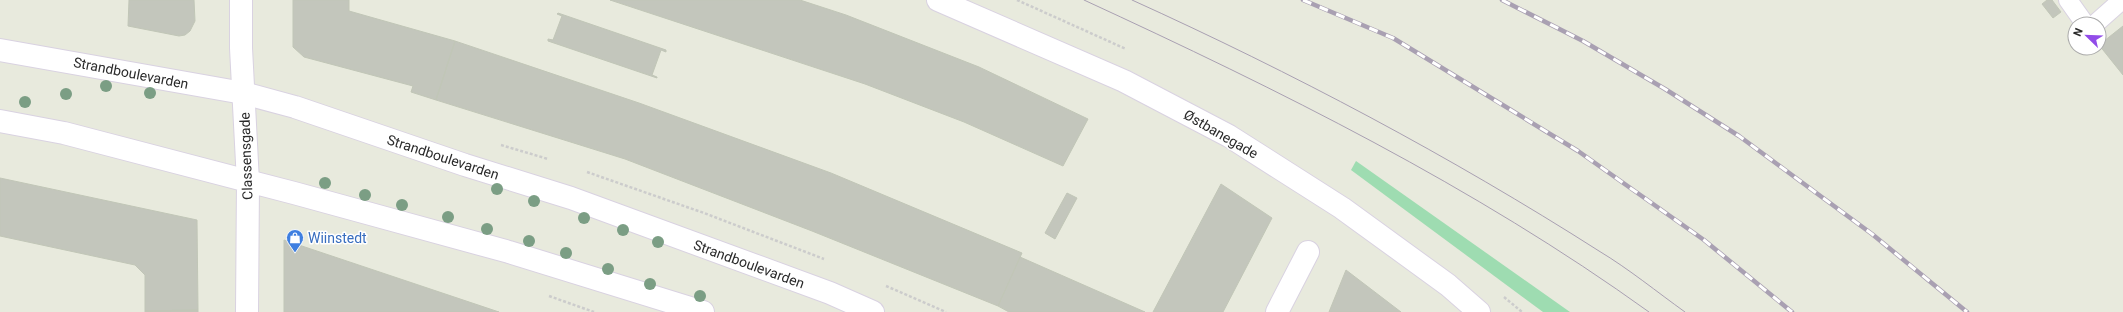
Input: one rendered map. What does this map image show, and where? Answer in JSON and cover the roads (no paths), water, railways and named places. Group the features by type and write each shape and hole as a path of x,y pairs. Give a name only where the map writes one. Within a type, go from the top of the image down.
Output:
{"street":[{"name":"Classensgade","path":"241,0 243,93 248,182 247,312"},
{"name":"Østbanegade","path":"938,0 1124,81 1229,136 1342,208 1448,285 1479,312"},
{"name":"Strandboulevarden","path":"0,50 243,93 295,107 465,165 571,198 822,291 873,312"},
{"path":"0,121 64,133 294,193 509,252 702,312"},
{"path":"1277,312 1308,252"}],"lane":[{"path":"2068,0 2079,16"},
{"path":"2105,16 2122,0"}],"tram line":[{"path":"1084,0 1230,69 1374,142 1514,223 1582,266 1649,312"},
{"path":"1132,0 1311,86 1428,149 1543,216 1610,258 1685,312"}],"railway":[{"path":"1303,0 1393,38 1578,151 1704,240 1792,312"},
{"path":"1502,0 1583,41 1665,89 1739,136 1872,234 1967,312"}],"place":[{"name":"Wiinstedt","path":"295,253"}]}
